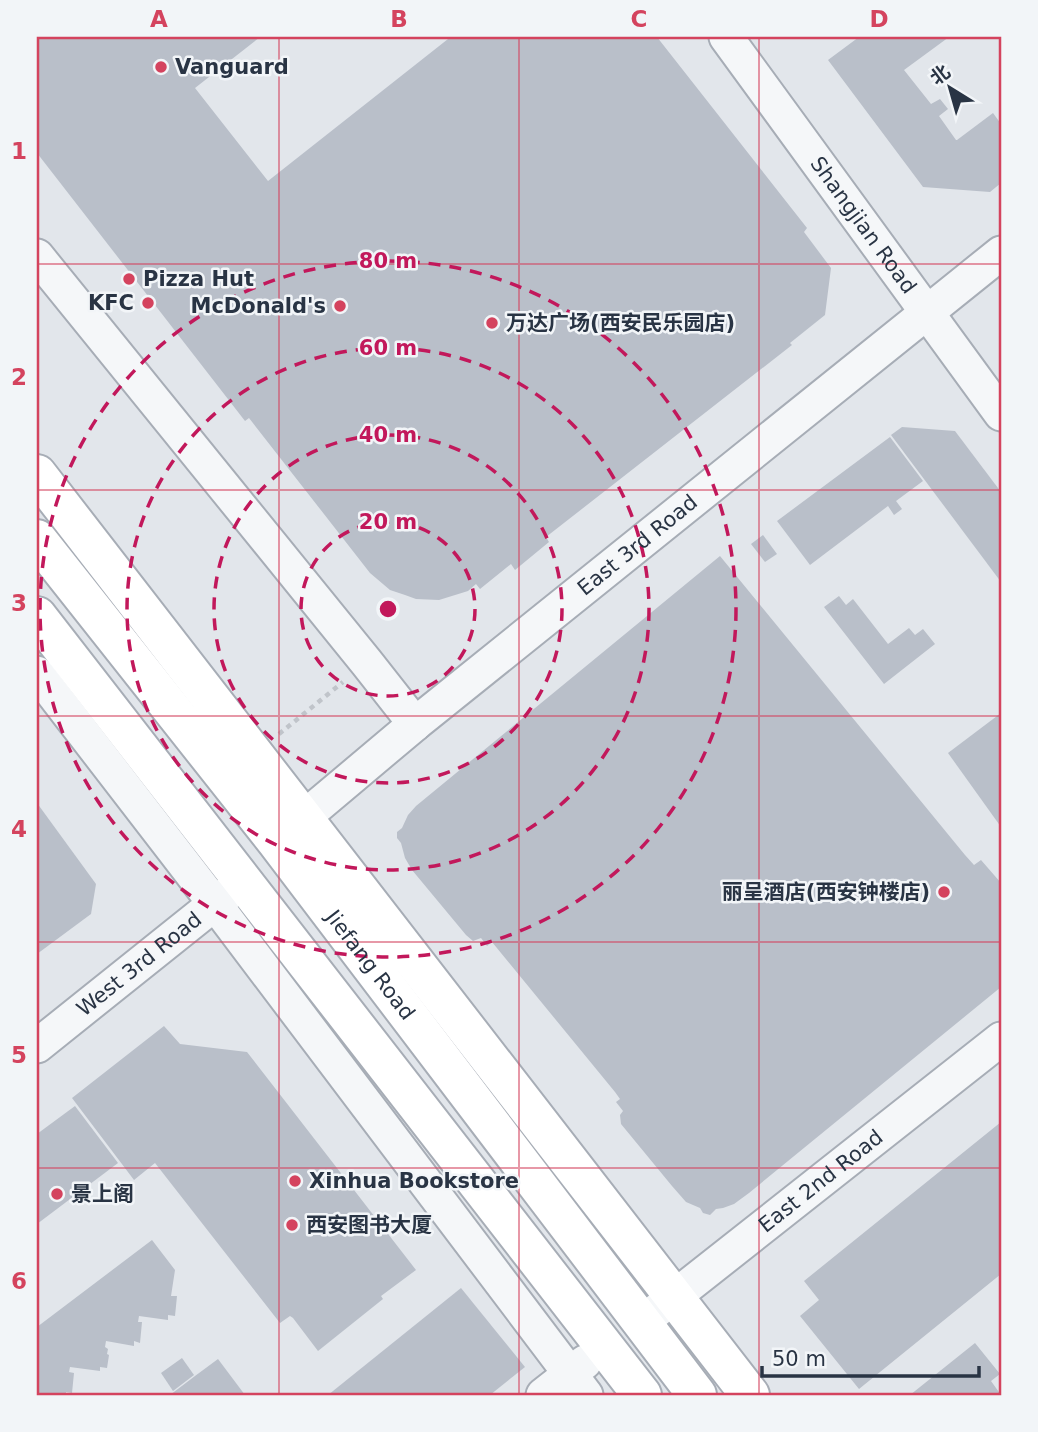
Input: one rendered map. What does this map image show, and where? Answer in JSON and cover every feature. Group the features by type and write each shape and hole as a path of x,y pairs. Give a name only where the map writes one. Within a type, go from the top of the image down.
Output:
{"main road":[{"path":"37,474 290,830 674,1297 750,1395"},
{"name":"Jiefang Road","path":"37,539 290,830 641,1323 697,1395"},
{"path":"37,616 229,893 642,1395"}],"street":[{"name":"Shangjian Road","path":"726,37 1001,414"},
{"name":"East 3rd Road","path":"290,830 415,724 1001,253"},
{"path":"37,256 415,724"},
{"path":"37,673 229,893 578,1385"},
{"name":"West 3rd Road","path":"37,1046 229,893"},
{"name":"East 2nd Road","path":"641,1323 1001,1039"},
{"path":"543,1395 578,1385 605,1347"}],"path":[{"path":"271,740 367,663"}],"building":[{"name":"万达广场(西安民乐园店)","path":"37,37 260,37 195,88 268,181 448,39 446,37 657,37 807,228 804,232 831,268 825,315 790,343 792,345 546,537 549,542 515,570 511,564 480,589 476,584 468,591 439,600 416,599 390,590 370,573 249,418 245,421 37,153"},
{"path":"859,37 949,37 904,70 931,104 940,99 948,109 939,116 956,140 993,113 1001,124 1001,183 990,192 923,187 828,60"},
{"path":"902,427 955,431 1001,492 1001,582 891,435"},
{"path":"890,437 923,481 896,501 902,509 894,515 888,506 810,565 777,521"},
{"path":"763,535 777,554 765,562 751,544"},
{"path":"720,556 965,855 974,865 981,860 1001,883 1001,987 749,1193 734,1204 716,1209 710,1215 686,1202 621,1124 620,1115 623,1111 616,1102 620,1099 492,942 487,946 481,938 473,941 466,935 412,870 397,838 397,832 416,806"},
{"path":"839,596 846,605 853,599 888,644 909,628 915,635 923,629 935,644 884,684 824,607"},
{"path":"1001,713 1001,827 948,753"},
{"path":"37,803 96,884 91,914 37,954"},
{"name":"西安图书大厦","path":"164,1026 180,1044 247,1052 416,1270 381,1296 383,1299 318,1351 293,1318 290,1316 280,1323 155,1163 134,1180 72,1098"},
{"name":"景上阁","path":"75,1106 118,1163 37,1224 37,1134"},
{"path":"1001,1122 1001,1274 859,1389 800,1316 819,1300 804,1281"},
{"path":"152,1240 175,1270 171,1296 177,1296 175,1316 168,1315 168,1320 139,1316 138,1322 142,1322 140,1343 134,1341 134,1346 106,1341 105,1347 109,1355 107,1368 100,1367 100,1371 70,1367 69,1372 74,1373 72,1393 37,1393 37,1327"},
{"path":"461,1288 525,1367 490,1395 328,1395"},
{"path":"975,1343 1000,1374 991,1381 1001,1395 910,1395"},
{"path":"182,1358 194,1375 173,1391 161,1373"},
{"path":"218,1359 245,1395 170,1395 195,1376"}],"place":[{"name":"Vanguard","path":"161,67"},
{"name":"Pizza Hut","path":"129,279"},
{"name":"KFC","path":"148,303"},
{"name":"McDonald's","path":"340,306"},
{"name":"万达广场(西安民乐园店)","path":"492,323"},
{"name":"丽呈酒店(西安钟楼店)","path":"944,892"},
{"name":"Xinhua Bookstore","path":"295,1181"},
{"name":"景上阁","path":"57,1194"},
{"name":"西安图书大厦","path":"292,1225"}]}
